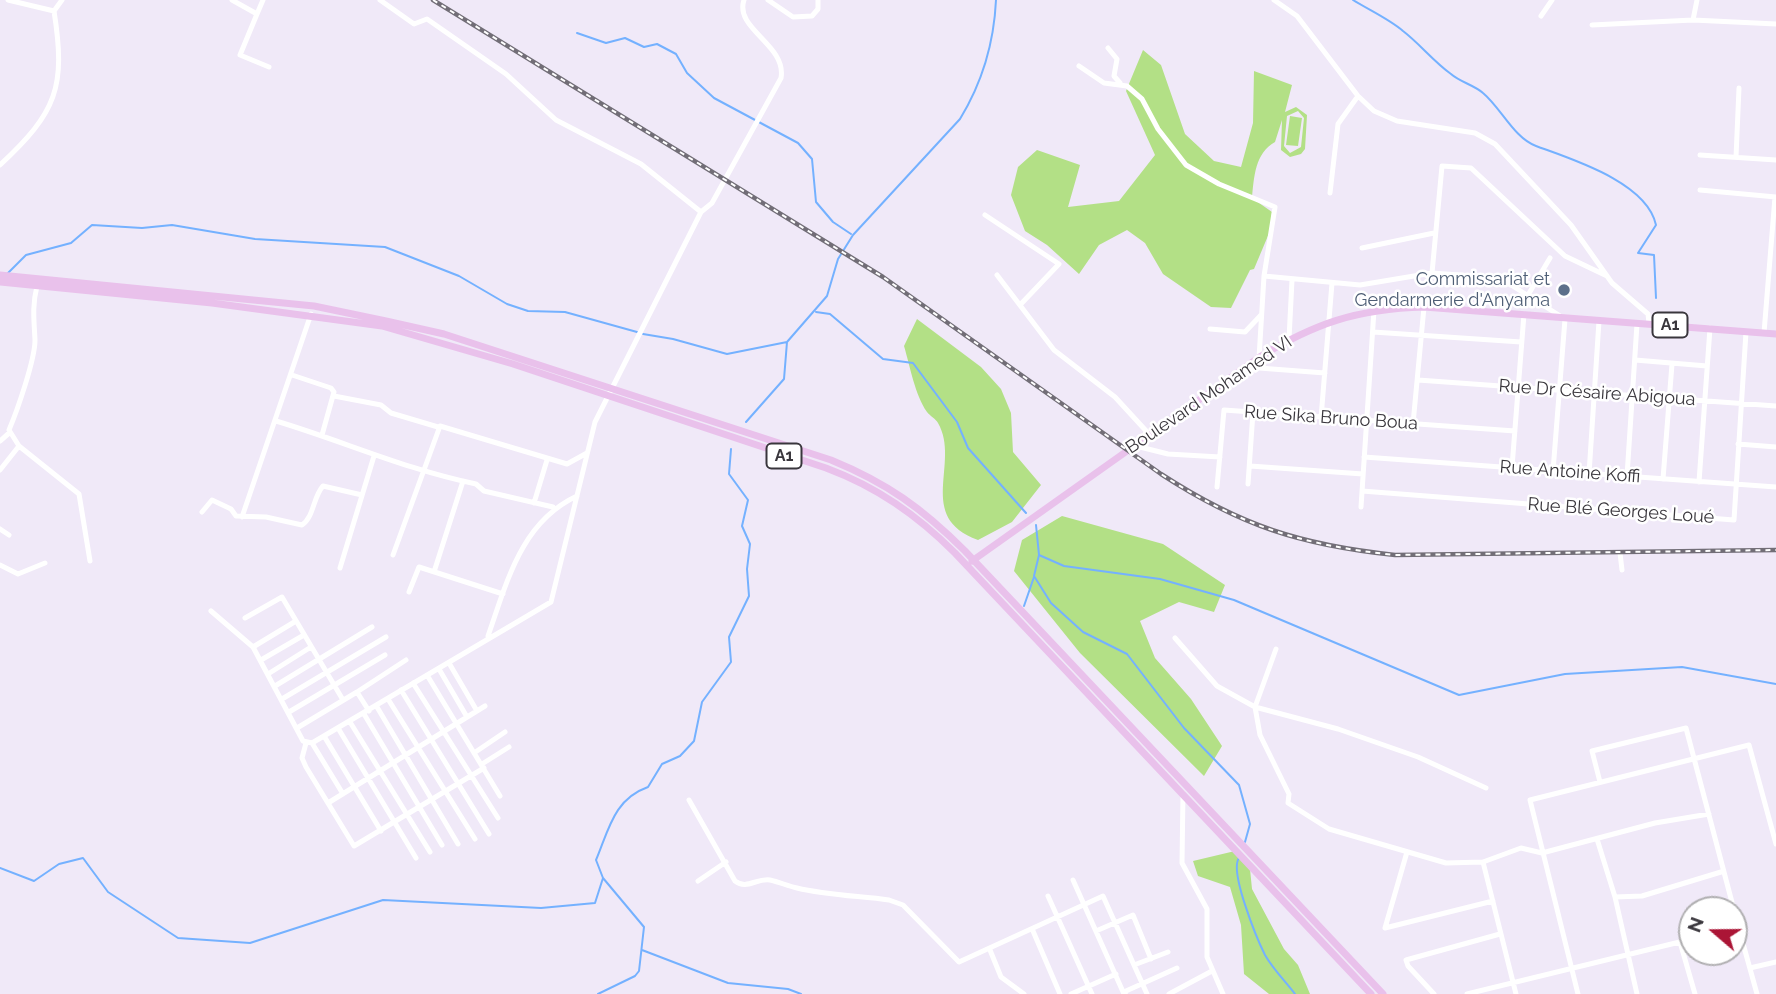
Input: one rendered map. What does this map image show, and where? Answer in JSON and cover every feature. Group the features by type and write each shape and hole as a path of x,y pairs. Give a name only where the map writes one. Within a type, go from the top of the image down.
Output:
{"main road":[{"name":"A1","path":"0,275 314,306 444,334 831,460 874,479 927,515 1371,994"},
{"name":"A1","path":"0,282 311,314 382,326 452,344 846,475 921,520 970,563 1383,994"},
{"name":"Boulevard Mohamed VI","path":"970,563 1258,358 1289,338 1329,320 1374,310 1424,307 1776,334"}],"street":[{"path":"8,0 38,3 54,11"},
{"path":"0,165 21,145 43,117 56,91 61,55 54,11 62,0"},
{"path":"232,0 257,14"},
{"path":"263,0 240,55 269,66"},
{"path":"380,0 414,24 428,19 506,75 556,120 641,164 701,212"},
{"path":"768,0 793,17 812,16 818,9 818,0"},
{"path":"1274,0 1297,16 1358,96 1385,117 1412,124 1460,129 1495,144 1571,225 1607,276 1648,314 1649,323"},
{"path":"1541,16 1552,0"},
{"path":"1693,20 1697,0"},
{"path":"509,747 471,776 355,845 302,758 309,743 367,713 487,637 551,602 595,422 606,395 701,212 712,203 781,78 782,70 771,45 745,18 741,8 743,1"},
{"path":"1592,25 1693,20 1776,24"},
{"path":"1108,48 1117,60 1114,76 1142,99 1158,129 1186,165 1219,184 1275,207 1264,276 1258,358"},
{"path":"1079,66 1104,83 1120,83"},
{"path":"1736,157 1739,88"},
{"path":"1329,193 1338,124 1358,96"},
{"path":"1700,155 1776,160"},
{"path":"1432,273 1442,166 1471,168 1565,256 1607,276"},
{"path":"1700,190 1776,197 1764,333"},
{"path":"985,215 1059,264 1020,305"},
{"path":"1363,248 1434,233"},
{"path":"1528,295 1550,258"},
{"path":"1264,276 1360,285 1432,273 1500,278 1565,319 1553,471"},
{"path":"997,275 1054,350 1115,397 1149,434"},
{"path":"1289,338 1292,280"},
{"path":"1321,418 1332,283"},
{"path":"0,440 8,434 32,360 35,341 32,306 37,286"},
{"path":"1413,424 1424,307"},
{"path":"1361,507 1374,310"},
{"path":"243,517 265,444 276,421 311,314"},
{"path":"1210,329 1245,332 1261,314"},
{"path":"1512,467 1524,314"},
{"path":"1589,474 1599,321"},
{"path":"1627,476 1637,324"},
{"path":"1699,482 1710,328"},
{"path":"1373,332 1521,342"},
{"name":"Rue Blé Georges Loué","path":"1362,491 1734,520 1746,332"},
{"path":"1635,360 1707,366"},
{"path":"1663,479 1672,364"},
{"path":"1259,368 1325,373"},
{"path":"292,375 331,388 334,396 322,435"},
{"name":"Rue Dr Césaire Abigoua","path":"1418,380 1776,406"},
{"path":"334,396 381,405 391,413 454,429 547,460 567,464 588,452"},
{"name":"Rue Sika Bruno Boua","path":"1217,487 1224,410 1515,431"},
{"path":"1248,484 1253,412"},
{"path":"276,421 322,435 374,456 476,484 484,491 553,507"},
{"path":"393,555 438,427"},
{"path":"8,434 79,494 90,561"},
{"path":"1738,444 1776,447"},
{"path":"0,470 19,446"},
{"path":"1134,447 1168,454 1220,457"},
{"path":"340,568 374,456"},
{"name":"Rue Antoine Koffi","path":"1364,457 1776,487"},
{"path":"534,503 547,460"},
{"path":"1250,466 1363,474"},
{"path":"434,572 463,481"},
{"path":"202,512 212,500 243,517 266,517 302,525 308,520 317,492 323,486 362,495"},
{"path":"487,637 517,555 553,507 577,496"},
{"path":"0,529 9,535"},
{"path":"1620,553 1622,570"},
{"path":"0,565 18,574 44,563"},
{"path":"409,592 417,568 503,594"},
{"path":"245,618 280,597 343,700"},
{"path":"211,611 253,647 297,728 343,794"},
{"path":"253,647 296,621"},
{"path":"275,686 372,627"},
{"path":"261,660 304,635"},
{"path":"282,699 386,637"},
{"path":"1175,638 1217,686 1255,707 1338,729 1418,757 1486,788"},
{"path":"268,674 311,647"},
{"path":"1276,649 1255,707 1260,735 1289,794 1288,803 1329,830 1439,863 1483,862 1521,848 1542,853 1655,823 1709,814"},
{"path":"289,712 384,656"},
{"path":"297,728 406,660"},
{"path":"449,663 477,711"},
{"path":"439,668 467,717"},
{"path":"427,676 500,796"},
{"path":"413,683 498,818"},
{"path":"401,690 489,834"},
{"path":"357,692 393,762 442,845"},
{"path":"388,699 475,839"},
{"path":"328,803 485,706"},
{"path":"377,707 458,844"},
{"path":"350,722 430,852"},
{"path":"338,728 416,858"},
{"path":"1600,782 1592,751 1686,728 1729,896"},
{"path":"474,753 505,732"},
{"path":"324,736 381,831"},
{"path":"1578,994 1530,800 1749,745 1776,844"},
{"path":"1183,793 1182,863 1207,909 1207,951 1212,971 1223,994"},
{"path":"690,800 735,881 740,885 747,886 760,879 771,880 798,888 889,900 903,905 959,961 1033,931 1103,896 1147,994"},
{"path":"1597,839 1615,897 1637,994"},
{"path":"1407,852 1385,928 1493,901"},
{"path":"698,881 726,862"},
{"path":"1483,862 1516,994"},
{"path":"1615,897 1642,896 1721,872"},
{"path":"1073,880 1125,994 1142,983 1177,968"},
{"path":"1048,896 1092,994"},
{"path":"1096,931 1133,915 1151,959"},
{"path":"1033,931 1060,994"},
{"path":"1434,994 1408,966 1406,960 1500,933"},
{"path":"1468,994 1678,943"},
{"path":"990,950 1001,977 1024,994"},
{"path":"1134,965 1168,952"},
{"path":"1748,962 1756,994"},
{"path":"1750,968 1776,962"},
{"path":"1687,966 1695,994"},
{"path":"1168,994 1212,971"},
{"path":"1071,994 1116,974"}],"green space":[{"path":"1143,50 1161,65 1185,134 1214,161 1241,167 1253,123 1254,71 1292,85 1285,112 1296,107 1307,115 1305,149 1301,154 1290,157 1281,150 1282,120 1275,142 1259,159 1252,198 1272,212 1270,231 1254,269 1250,270 1231,308 1211,307 1163,274 1145,243 1127,230 1099,245 1079,274 1047,245 1025,231 1011,195 1018,167 1037,150 1080,165 1068,207 1119,201 1155,155 1126,91","holes":["1298,111 1304,118 1301,147 1290,153 1284,146 1287,116"]},
{"path":"1290,116 1302,118 1298,146 1286,145"},
{"path":"917,319 981,367 1001,389 1011,413 1013,452 1041,485 1012,522 978,540 959,530 948,518 943,488 944,439 938,423 927,412 919,397 904,346"},
{"path":"1062,516 1163,544 1225,585 1214,612 1179,602 1140,621 1155,658 1191,699 1222,746 1204,776 1080,653 1014,571 1022,540"},
{"path":"1235,851 1250,869 1252,889 1284,949 1298,965 1310,994 1269,994 1244,974 1241,925 1230,887 1198,876 1193,861"}],"waterway":[{"path":"746,422 784,379 787,342 827,296 838,259 853,235 960,119 986,62 993,32 996,0"},
{"path":"1353,0 1397,27 1444,69 1483,93 1514,130 1528,142 1606,174 1638,196 1650,210 1656,225 1638,253 1654,255 1656,298"},
{"path":"577,33 606,43 625,38 644,47 657,44 676,54 687,73 714,98 798,143 812,159 816,202 833,222 851,234"},
{"path":"7,274 26,255 71,243 92,225 142,228 172,225 255,239 385,247 459,276 507,304 528,311 565,312 637,332"},
{"path":"816,312 830,314 883,359 913,363 957,422 968,448 1026,513"},
{"path":"643,334 727,354 787,342"},
{"path":"598,994 635,976 639,971 644,927 603,878 596,860 609,826 620,807 627,799 648,787 662,764 680,756 694,741 702,702 731,662 729,637 749,596 747,569 750,544 742,526 748,500 729,474 731,449"},
{"path":"1036,525 1039,555 1034,576 1051,603 1083,632 1127,654 1184,728 1239,785 1250,824 1245,842"},
{"path":"1039,555 1064,566 1160,579 1234,600 1459,695 1565,674 1682,667 1776,684"},
{"path":"1024,606 1034,577"},
{"path":"0,868 34,881 59,864 83,858 108,892 178,938 250,943 383,900 541,908 595,903 603,878"},
{"path":"1239,858 1237,865 1241,890 1256,935 1268,960 1295,994"},
{"path":"642,950 728,983 788,989 801,994"}],"railway":[{"path":"433,0 883,277 1161,474 1245,520 1301,539 1395,555 1776,550"}],"place":[{"name":"Commissariat et Gendarmerie d'Anyama","path":"1564,290"}]}
